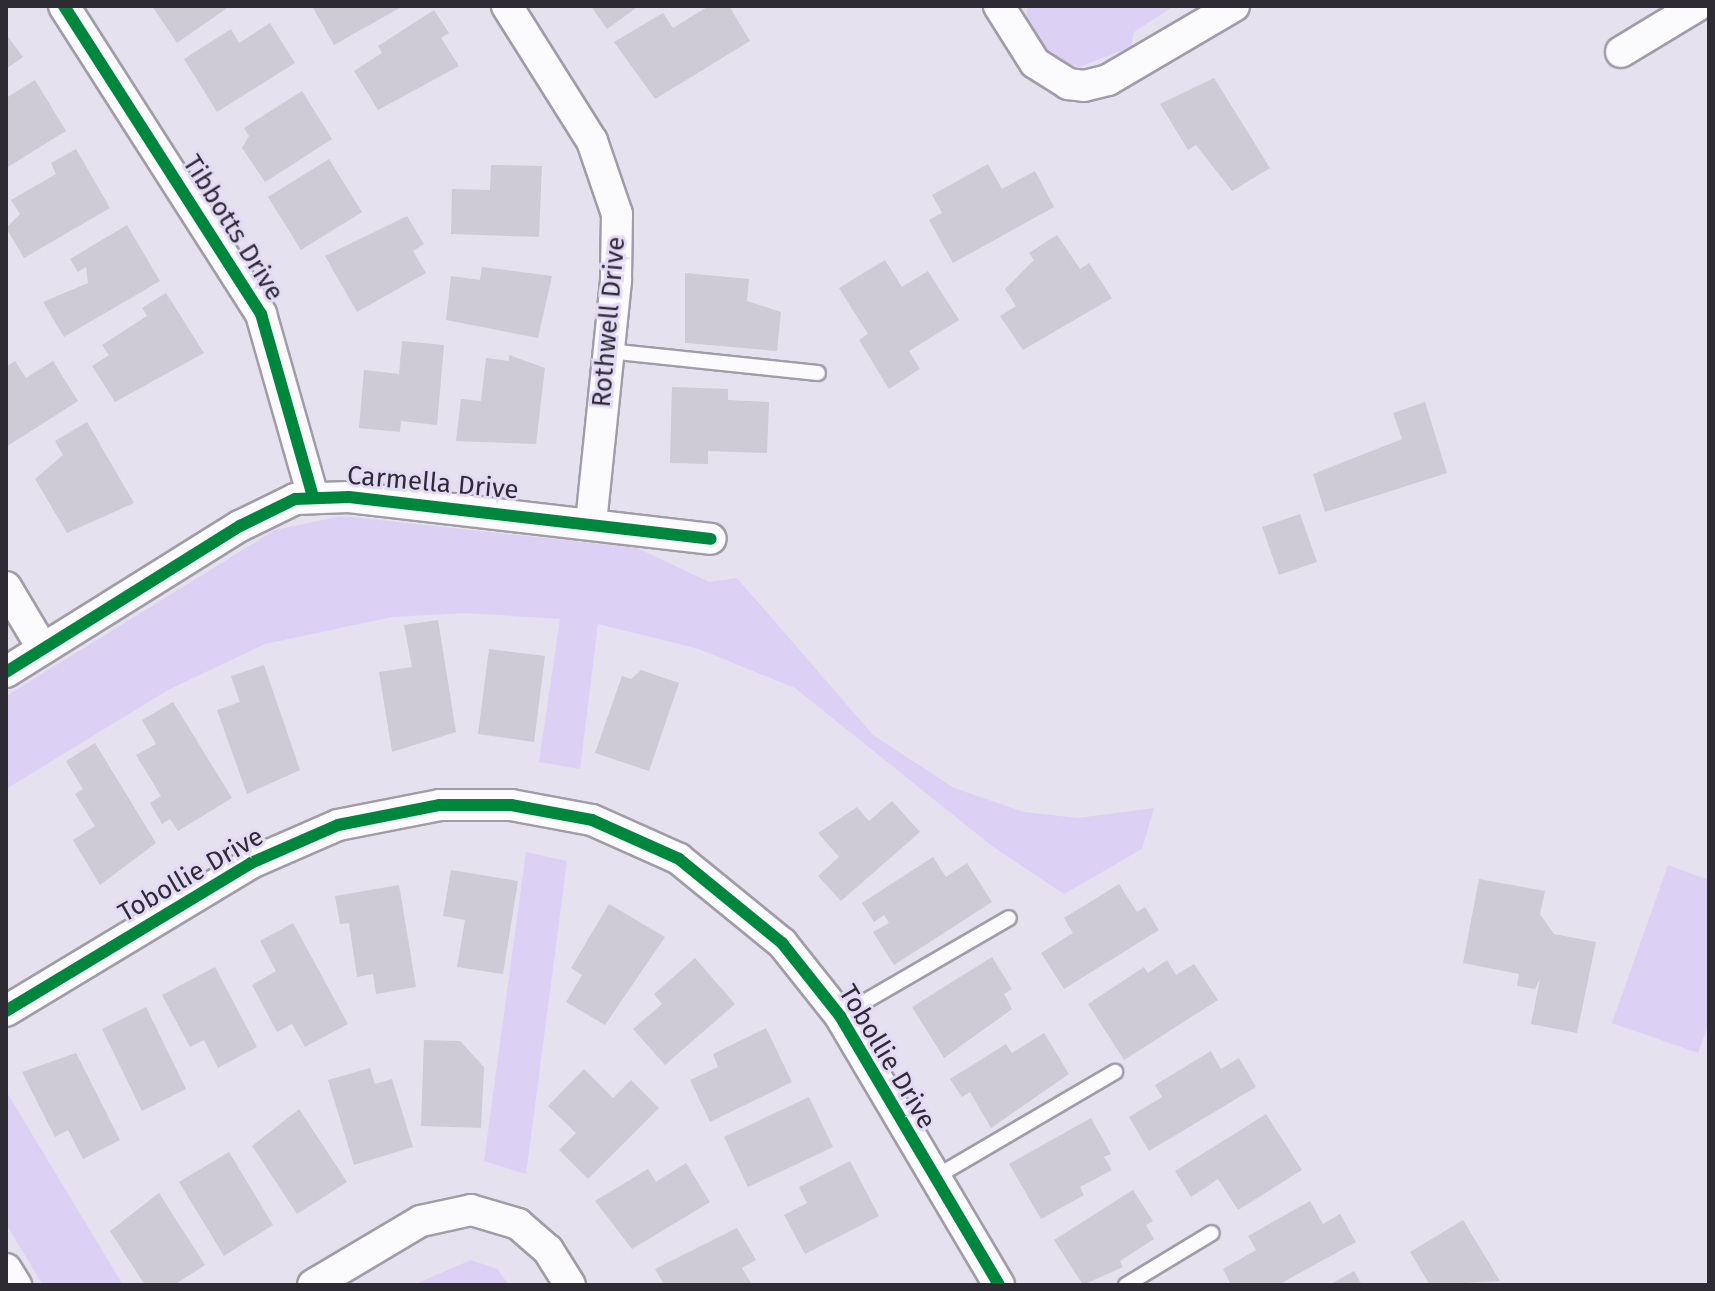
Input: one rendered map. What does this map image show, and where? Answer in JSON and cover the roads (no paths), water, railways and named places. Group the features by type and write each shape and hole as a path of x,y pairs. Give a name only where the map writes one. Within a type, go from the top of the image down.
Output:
{"street":[{"name":"Tibbotts Drive","path":"64,6 261,314 313,496"},
{"name":"Rothwell Drive","path":"507,6 592,141 611,186 618,243 591,522"},
{"path":"999,6 1035,63 1068,84 1084,86 1108,80 1234,6"},
{"path":"1621,52 1697,6"},
{"name":"Carmella Drive","path":"6,672 240,526 313,496 591,522 711,539"},
{"path":"6,587 43,649"},
{"name":"Tobollie Drive","path":"6,1011 290,843 389,813 511,805 592,820 679,859 753,914 840,1016 999,1285"},
{"path":"313,1285 421,1221 471,1210 518,1224 548,1250 570,1285"},
{"path":"6,1269 16,1285"}],"lane":[{"path":"608,351 818,373"},
{"path":"840,1016 1009,918"},
{"path":"934,1178 1115,1072"},
{"path":"1126,1285 1212,1233"}]}
